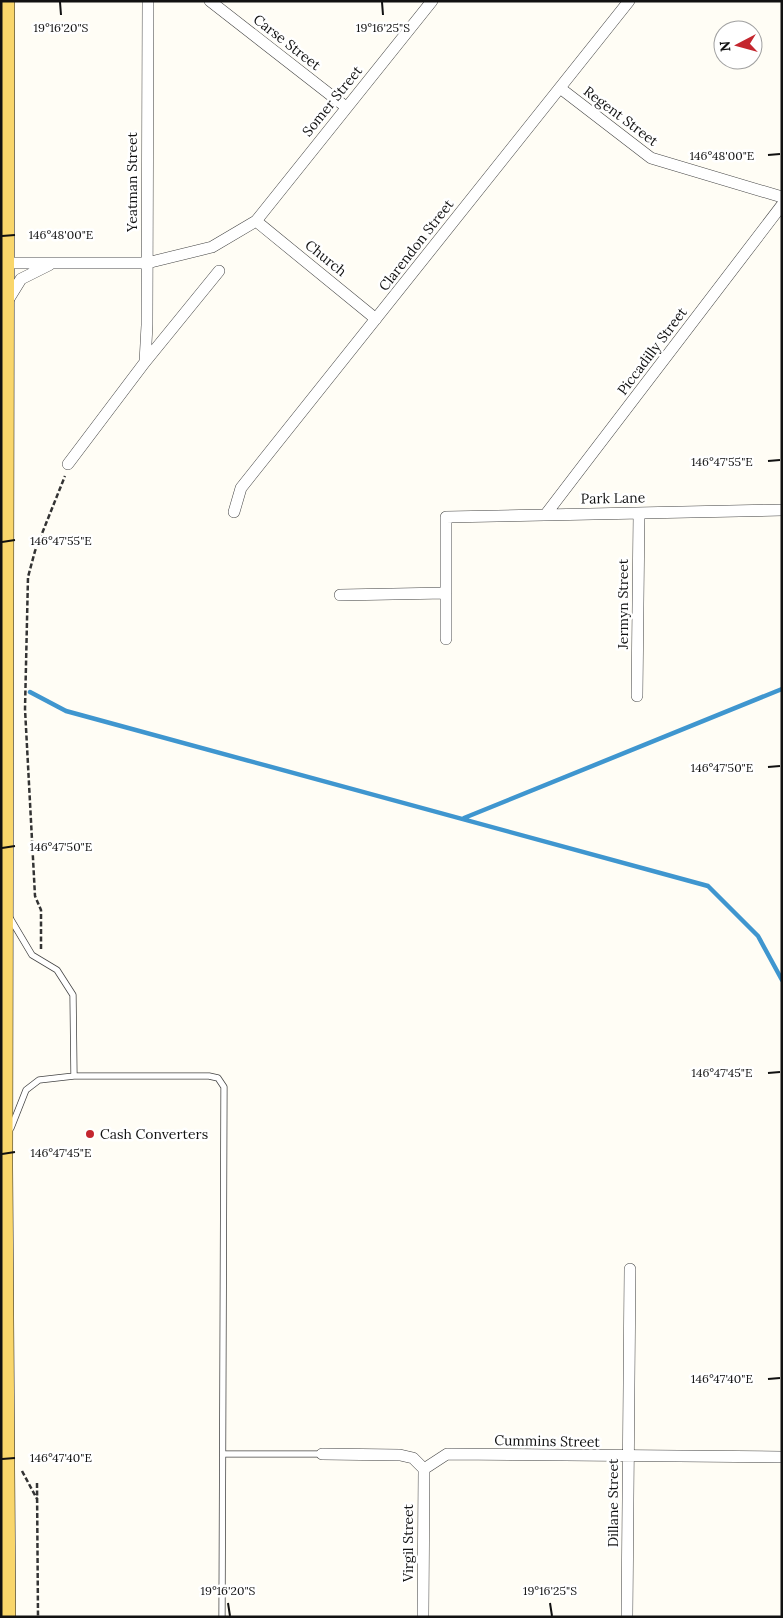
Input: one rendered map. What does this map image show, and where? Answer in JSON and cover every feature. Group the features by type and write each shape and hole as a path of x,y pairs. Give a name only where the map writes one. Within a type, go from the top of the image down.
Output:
{"main road":[{"path":"5,1 3,263 6,306 3,1166 7,1443 6,1617"},
{"path":"7,1443 19,1539 19,1617"}],"street":[{"name":"Yeatman Street","path":"145,362 148,1"},
{"name":"Carse Street","path":"210,1 346,107"},
{"name":"Somer Street","path":"3,263 147,263 212,247 256,220 432,1"},
{"name":"Clarendon Street","path":"234,512 241,488 629,1"},
{"name":"Regent Street","path":"560,88 651,158 782,197"},
{"name":"Piccadilly Street","path":"546,514 782,205"},
{"name":"Church","path":"256,220 376,319"},
{"path":"6,306 12,290 21,279 35,270 58,263"},
{"path":"68,464 145,362 220,272"},
{"name":"Park Lane","path":"446,593 446,517 782,510"},
{"name":"Jermyn Street","path":"638,696 639,513"},
{"path":"340,595 446,593 446,639"},
{"name":"Dillane Street","path":"628,1617 630,1269"},
{"path":"322,1454 400,1455 413,1458 424,1468"},
{"name":"Cummins Street","path":"424,1468 447,1454 782,1457"},
{"name":"Virgil Street","path":"423,1617 424,1468"}],"lane":[{"path":"3,907 32,955 57,970 73,995 74,1076"},
{"path":"3,1166 12,1122 26,1090 39,1080 74,1076 209,1076 218,1078 224,1087 222,1617"},
{"path":"224,1454 322,1454"}],"path":[{"path":"42,961 41,910 35,896 25,709 28,577 34,551 68,464"},
{"path":"37,1483 38,1617"}],"waterway":[{"path":"464,818 782,689"},
{"path":"30,692 66,711 708,886 758,936 782,980"}],"place":[{"name":"Cash Converters","path":"90,1134"}]}
